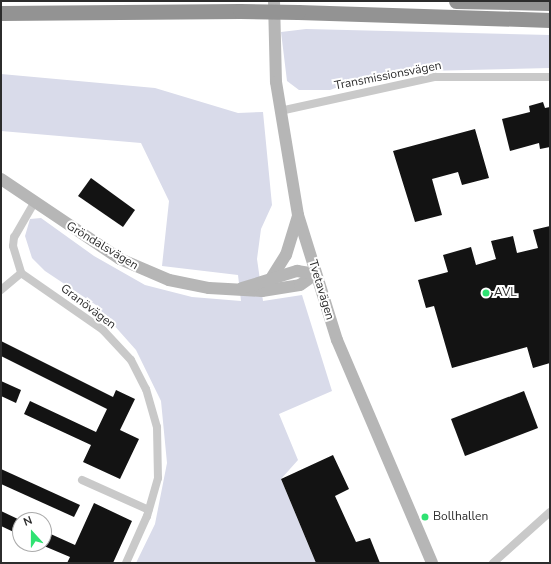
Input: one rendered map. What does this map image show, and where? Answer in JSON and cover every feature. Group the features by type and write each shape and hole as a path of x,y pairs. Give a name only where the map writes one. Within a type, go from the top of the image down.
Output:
{"highway":[{"path":"456,1 550,3"},
{"path":"1,13 240,11 550,20"}],"main road":[{"name":"Tvetavägen","path":"274,1 280,111 298,215 316,274 350,373 432,563"},
{"name":"Gröndalsvägen","path":"1,179 34,203 133,267 189,285 262,291 300,285 316,274"},
{"path":"272,277 286,255 298,215"},
{"name":"Gröndalsvägen","path":"238,290 272,277 297,271 316,274"}],"street":[{"name":"Transmissionsvägen","path":"280,111 435,77 550,77"},
{"path":"1,290 21,273 13,246 14,237 34,203"},
{"name":"Granövägen","path":"21,273 103,330 131,360 146,389 157,427 158,478 149,510 126,563"},
{"path":"82,480 149,510"},
{"path":"493,563 550,512"}],"shaded area":[{"path":"306,29 550,35 550,68 425,71 354,81 330,90 299,90 287,81 281,32"},
{"path":"1,74 155,88 238,113 263,112 272,205 261,229 257,259 263,301 302,295 332,391 279,414 298,460 281,479 316,563 136,563 155,524 167,463 161,401 136,350 96,305 45,271 32,258 25,236 30,219 41,218 94,256 145,285 192,297 241,301 238,275 162,266 169,201 141,143 1,131"}],"building":[{"path":"543,102 545,108 550,107 550,147 540,149 539,143 510,151 502,119 530,112 529,106"},
{"path":"475,129 489,178 462,185 458,172 432,179 442,215 415,222 393,151"},
{"path":"91,178 135,210 123,227 78,196"},
{"name":"AVL","path":"550,226 550,363 533,368 527,347 452,368 434,306 426,308 418,280 448,272 443,255 471,247 476,265 496,259 491,241 513,236 517,253 538,248 533,230"},
{"path":"1,341 113,397 116,390 135,399 120,430 139,439 120,479 83,462 91,445 24,414 30,401 96,432 107,409 1,356"},
{"path":"1,381 21,390 16,403 1,396"},
{"path":"524,391 538,428 465,456 451,419"},
{"path":"333,455 349,489 335,496 356,542 370,538 380,563 316,563 281,479"},
{"path":"1,469 80,505 74,517 1,484"},
{"path":"94,503 132,521 113,563 67,563 70,557 52,549 52,535 75,545"},
{"path":"1,511 12,516 12,531 1,526"}],"place":[{"name":"AVL","path":"486,293"},
{"name":"Bollhallen","path":"425,517"}]}
